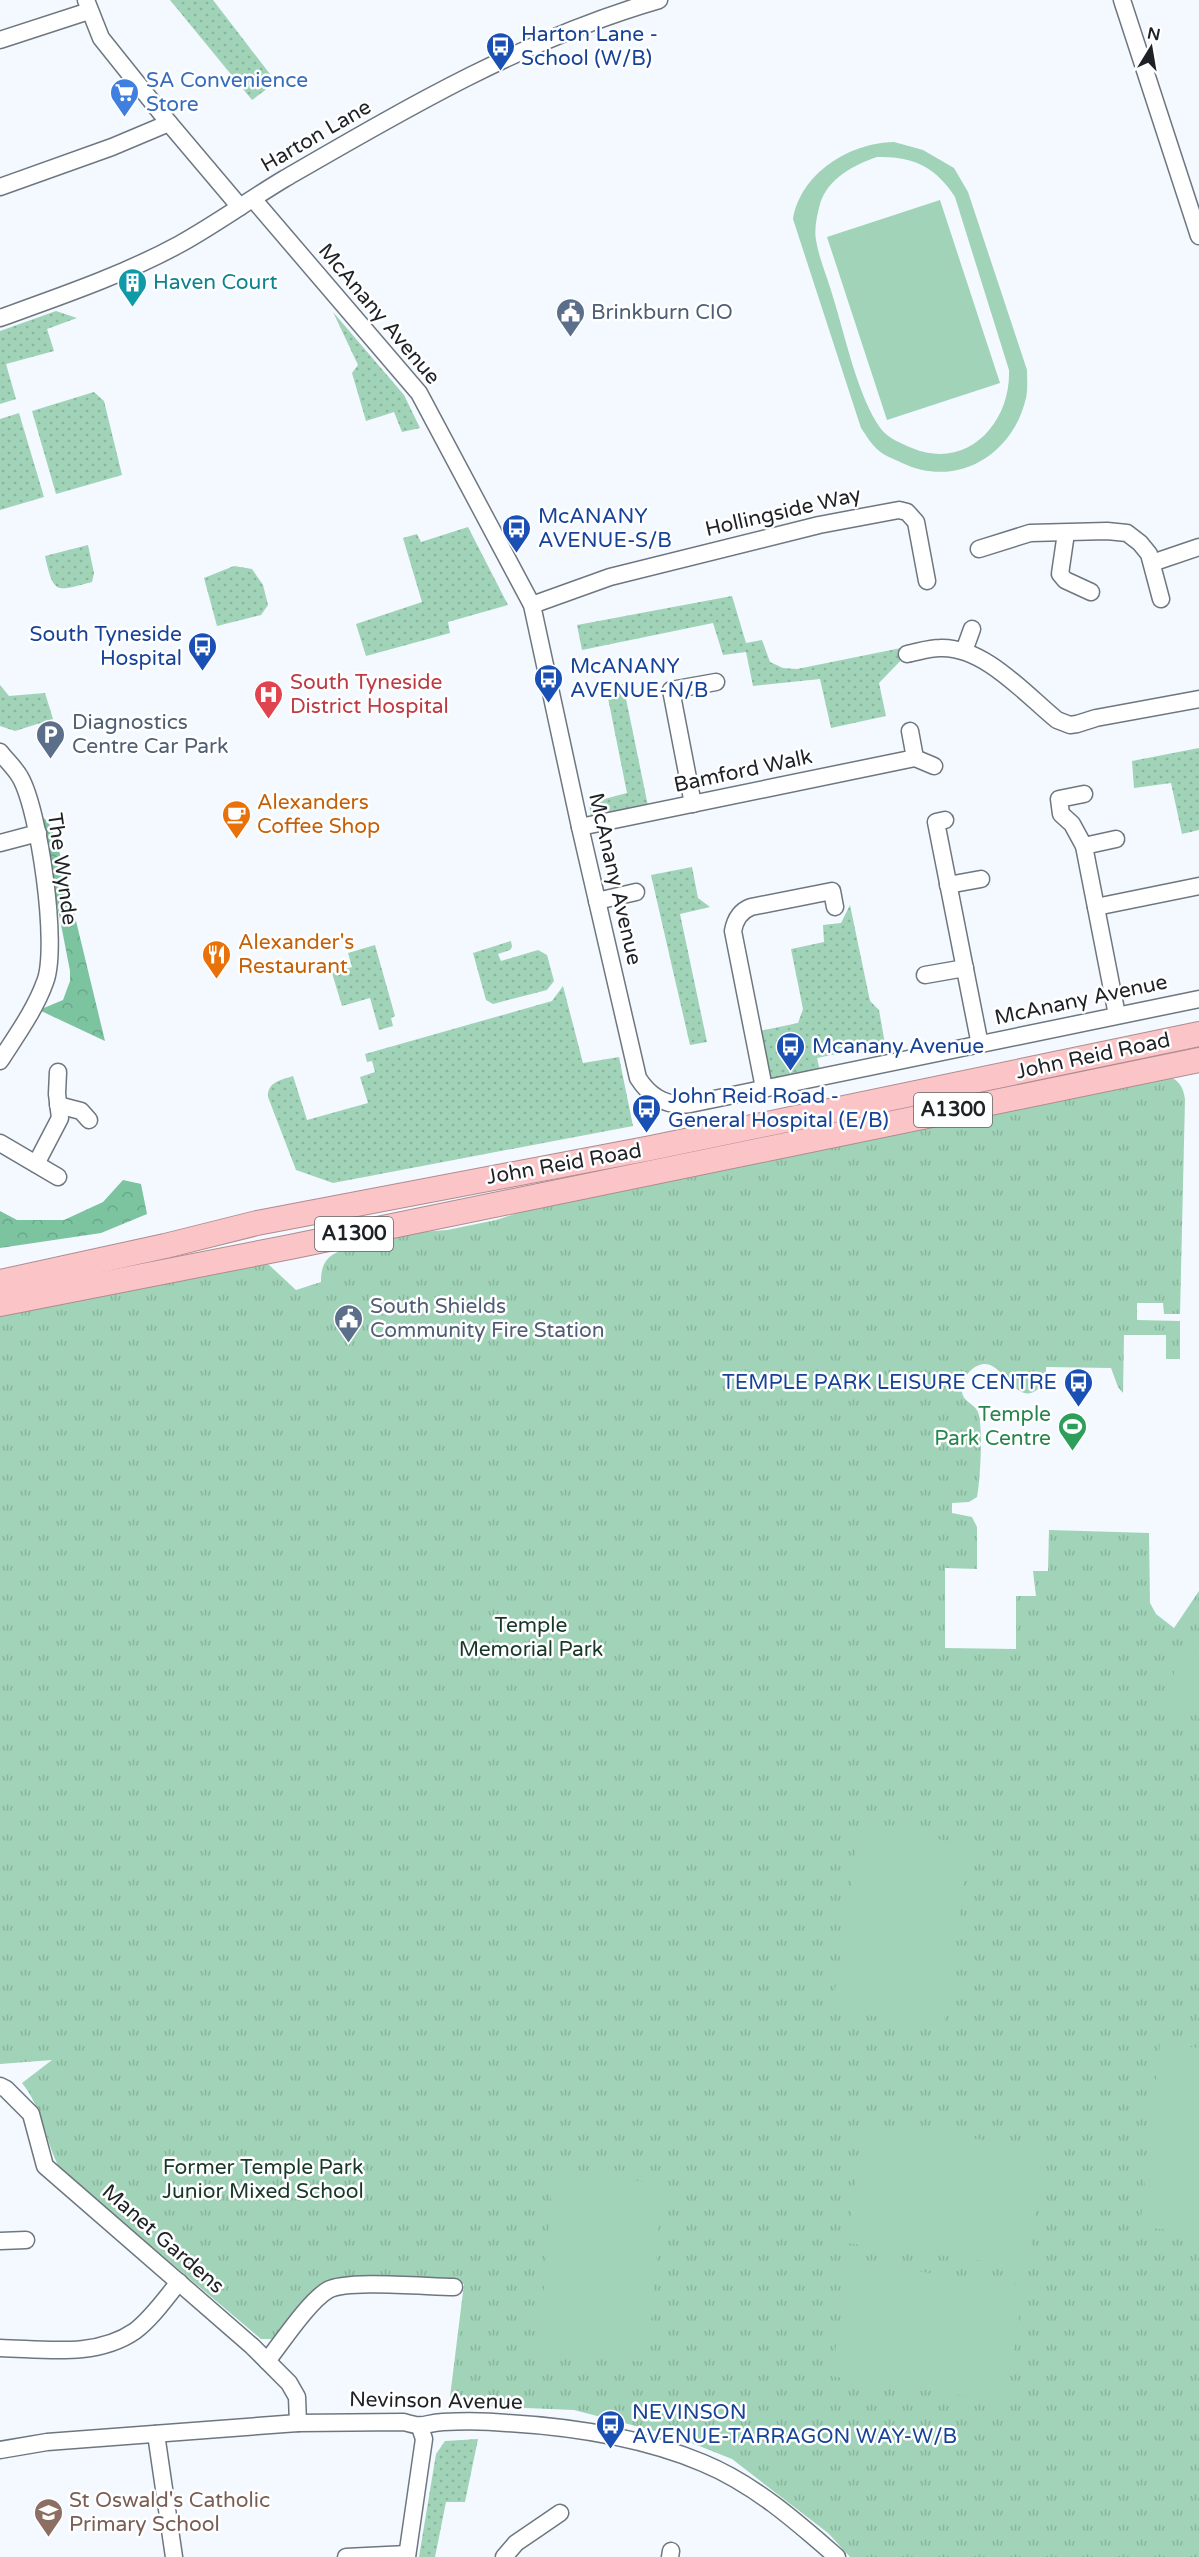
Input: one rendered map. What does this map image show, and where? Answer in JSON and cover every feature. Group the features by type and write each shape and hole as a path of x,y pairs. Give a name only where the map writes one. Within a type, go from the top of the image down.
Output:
{"highway":[{"name":"John Reid Road","path":"0,1282 144,1251 257,1223 651,1148 1199,1034"},
{"name":"John Reid Road","path":"0,1304 290,1247 1199,1060"}],"street":[{"name":"Harton Lane","path":"0,318 79,290 155,257 486,66 615,13 659,0"},
{"path":"1122,0 1199,237"},
{"name":"McAnany Avenue","path":"88,5 101,38 169,123 246,203 419,393 532,605 597,901 638,1077 644,1087 660,1101 681,1105 1199,999"},
{"path":"0,40 88,5"},
{"path":"0,187 112,147 169,123"},
{"name":"Hollingside Way","path":"532,605 610,577 819,525 891,511 907,512 916,522 927,581"},
{"path":"979,549 1030,533 1107,531 1127,533 1149,554 1161,599"},
{"path":"1066,533 1060,574 1065,580 1091,592"},
{"path":"1152,563 1199,547"},
{"path":"964,651 972,629"},
{"path":"907,654 940,648 964,651 981,657 1057,720 1070,725 1199,699"},
{"path":"693,804 671,690 716,682"},
{"path":"910,731 915,758 934,766"},
{"name":"The Wynde","path":"0,752 20,777 38,833 44,867 51,951 46,981 0,1061"},
{"name":"Bamford Walk","path":"580,827 915,758"},
{"path":"1084,794 1059,799 1061,814 1072,824 1084,846 1117,1016"},
{"path":"945,820 936,822 980,1045"},
{"path":"0,843 38,833"},
{"path":"1084,846 1116,839"},
{"path":"948,885 981,879"},
{"path":"1096,907 1199,886"},
{"path":"764,1088 734,932 735,923 744,909 831,891 835,907"},
{"path":"597,901 636,892"},
{"path":"925,975 965,968"},
{"path":"36,1164 60,1118 58,1072"},
{"path":"58,1105 81,1111 89,1120"},
{"path":"0,1143 58,1177"},
{"name":"Manet Gardens","path":"0,2086 6,2089 31,2115 45,2166 267,2361 289,2383 297,2397 298,2423"},
{"path":"0,2241 26,2240"},
{"path":"0,2348 94,2349 115,2343 137,2330 178,2282"},
{"path":"267,2361 315,2302 329,2289 348,2285 454,2287"},
{"name":"Nevinson Avenue","path":"0,2450 47,2442 298,2423 404,2422 420,2427 441,2422 505,2422 570,2428 648,2445 704,2463 752,2490 794,2518 837,2557"},
{"path":"346,2557 407,2555 424,2439 420,2427"},
{"path":"156,2434 174,2557"},
{"path":"504,2557 516,2543 560,2513"}],"green space":[{"path":"170,0 213,0 276,82 252,100"},
{"path":"894,142 923,150 954,168 968,192 1027,370 1026,398 1009,436 980,462 962,469 943,472 923,470 902,463 880,452 861,428 793,219 806,188 817,175 844,155 877,144","holes":["877,157 890,157 922,165 940,178 955,197 1009,370 1008,390 993,424 981,438 967,448 950,453 932,453 912,448 891,438 881,429 865,401 859,384 817,247 815,231 817,217 820,204 829,187 843,174 860,164"]},
{"path":"940,200 1000,383 887,420 827,237"},
{"path":"56,311 77,318 47,329 54,351 6,364 16,399 0,404 0,331"},
{"path":"333,312 404,395 420,428 402,432 394,412 366,421 352,373 358,365"},
{"path":"94,392 104,401 122,475 56,494 32,411"},
{"path":"19,413 44,497 0,510 0,419"},
{"path":"468,527 508,605 448,622 450,633 366,656 356,624 422,602 403,538 417,534 421,542"},
{"path":"88,545 94,573 92,582 64,588 54,584 45,556"},
{"path":"234,566 252,569 263,585 268,605 261,615 217,626 204,578"},
{"path":"732,596 746,643 762,640 770,662 783,668 797,669 906,647 907,654 879,683 886,716 831,728 820,679 753,686 746,652 723,655 713,623 582,650 577,625"},
{"path":"623,684 648,806 591,818 589,803 627,793 606,688"},
{"path":"0,685 9,696 45,693 53,719 15,731 0,726"},
{"path":"1199,748 1199,830 1182,834 1171,783 1134,788 1132,761"},
{"path":"40,816 48,821 57,842 105,1041 39,1010 63,1000 70,981"},
{"path":"692,867 698,898 710,907 680,914 707,1042 690,1045 651,875"},
{"path":"850,905 870,1001 879,1010 885,1044 817,1058 820,1071 770,1081 760,1031 798,1023 803,1009 791,949 824,942 823,925 841,923"},
{"path":"511,941 510,950 498,954 501,961 538,950 547,955 554,981 547,990 493,1004 486,1000 473,953"},
{"path":"375,945 395,1016 391,1018 393,1026 379,1030 370,998 342,1006 332,973 352,967 348,953"},
{"path":"563,986 583,1063 619,1057 633,1126 333,1183 296,1170 268,1097 270,1088 276,1082 293,1076 307,1120 368,1103 360,1077 375,1072 372,1061 367,1062 365,1054 552,1001"},
{"name":"Temple Memorial Park","path":"1165,1074 1179,1084 1185,1099 1180,1314 1164,1314 1163,1303 1137,1303 1137,1320 1180,1321 1180,1359 1166,1359 1166,1335 1124,1335 1123,1393 1118,1387 1111,1368 1046,1367 1043,1383 1030,1393 1021,1392 990,1365 981,1364 968,1373 962,1392 966,1400 977,1410 979,1416 981,1452 978,1490 977,1497 969,1502 952,1503 952,1513 972,1517 977,1527 977,1569 945,1568 945,1648 1016,1649 1016,1596 1036,1596 1033,1571 1048,1571 1049,1530 1149,1533 1150,1603 1156,1614 1174,1628 1199,1591 1199,2557 850,2557 828,2533 732,2459 674,2436 574,2410 449,2405 464,2284 350,2279 274,2339 261,2339 60,2169 35,2103 22,2083 52,2060 0,2064 0,1316 268,1264 296,1290 321,1282 325,1263 340,1251 422,1232 447,1230 496,1220 524,1211 523,1205"},
{"path":"123,1180 141,1184 147,1214 101,1233 0,1248 0,1211 17,1220 64,1220 103,1202"},
{"path":"1178,1651 1199,1655 1199,1714 1197,1715 1179,1713 1171,1703"},
{"path":"860,1827 970,1844 943,2026 832,2010"},
{"path":"1160,2043 1199,2048 1199,2233 1140,2227"},
{"path":"863,2124 1044,2148 1029,2267 847,2243"},
{"path":"553,2174 662,2183 648,2362 539,2354"},
{"path":"850,2262 1024,2286 1006,2402 831,2376"},
{"path":"478,2439 465,2502 446,2502 435,2557 419,2557 436,2454 445,2441"}],"place":[{"name":"Harton Lane - School (W/B)","path":"500,72"},
{"name":"SA Convenience Store","path":"125,118"},
{"name":"Haven Court","path":"132,308"},
{"name":"Brinkburn CIO","path":"570,338"},
{"name":"McANANY AVENUE-S/B","path":"517,554"},
{"name":"South Tyneside Hospital","path":"203,672"},
{"name":"McANANY AVENUE-N/B","path":"549,704"},
{"name":"South Tyneside District Hospital","path":"269,720"},
{"name":"Diagnostics Centre Car Park","path":"51,760"},
{"name":"Alexanders Coffee Shop","path":"236,840"},
{"name":"Alexander's Restaurant","path":"217,980"},
{"name":"Mcanany Avenue","path":"791,1072"},
{"name":"John Reid Road - General Hospital (E/B)","path":"647,1134"},
{"name":"South Shields Community Fire Station","path":"349,1344"},
{"name":"TEMPLE PARK LEISURE CENTRE","path":"1078,1408"},
{"name":"Temple Park Centre","path":"1072,1452"},
{"name":"NEVINSON AVENUE-TARRAGON WAY-W/B","path":"611,2450"},
{"name":"St Oswald's Catholic Primary School","path":"48,2538"}],"park label":[{"name":"Former Temple Park Junior Mixed School","path":"263,2179"}]}
